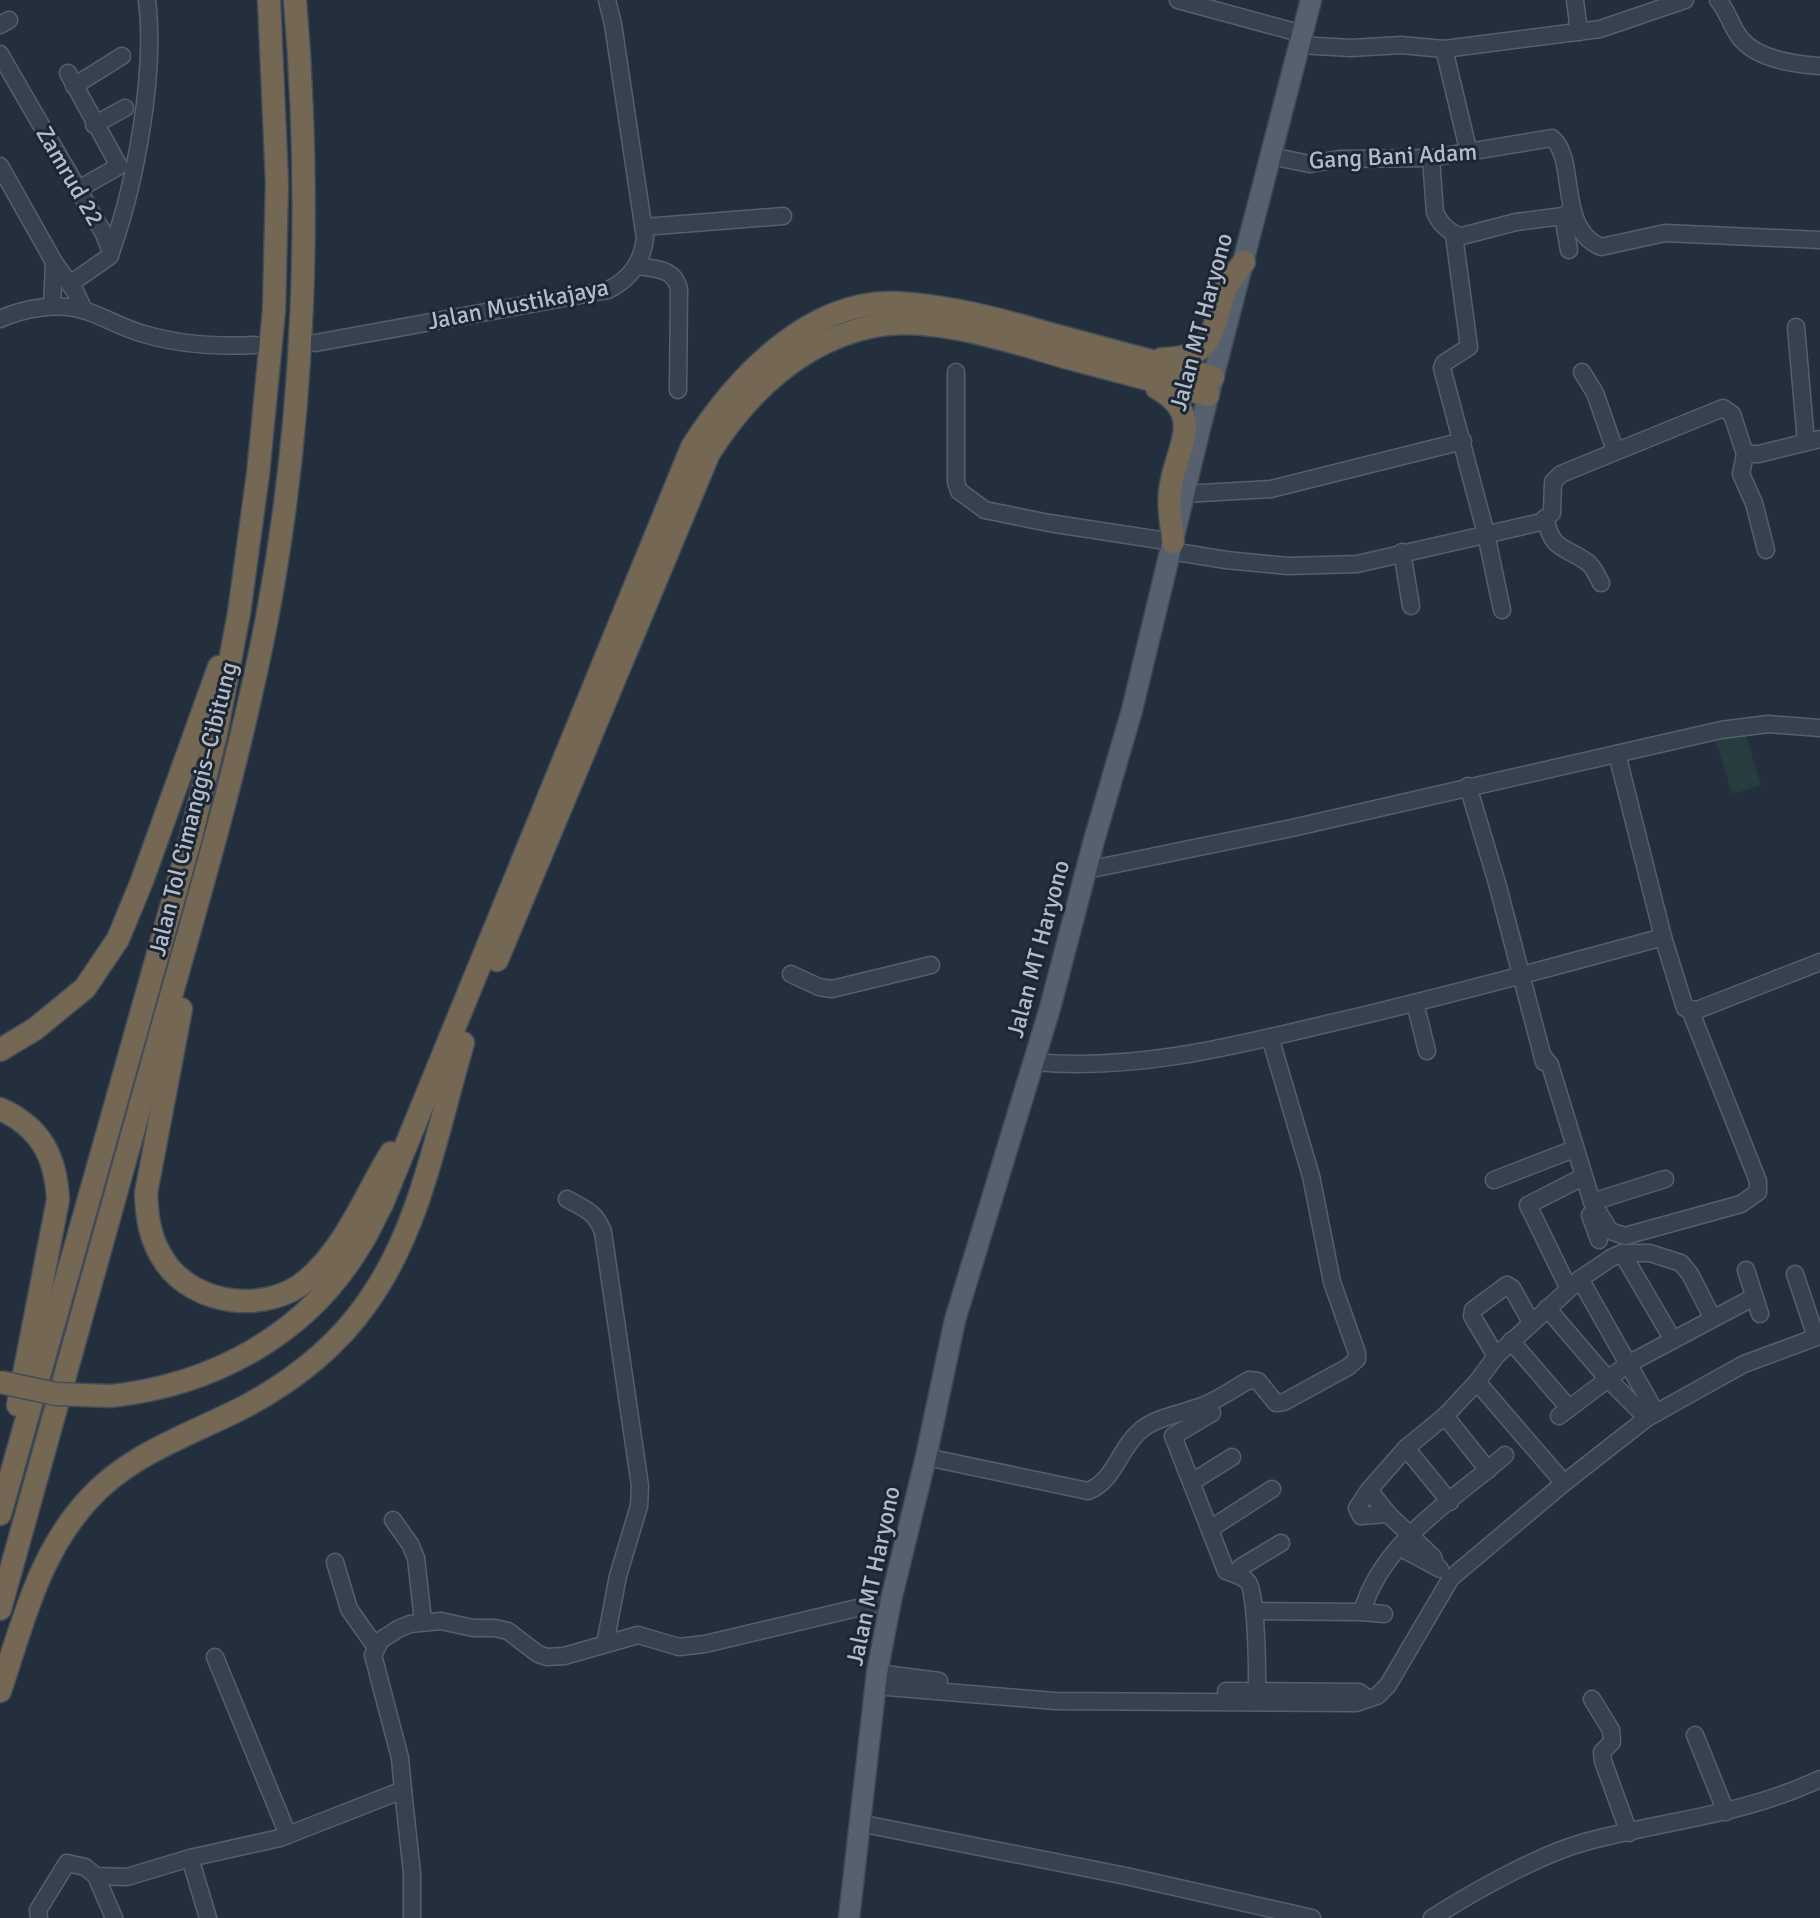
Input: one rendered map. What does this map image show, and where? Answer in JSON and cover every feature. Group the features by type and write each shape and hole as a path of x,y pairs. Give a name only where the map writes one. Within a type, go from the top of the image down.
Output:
{"highway":[{"name":"Jalan Tol Cimanggis–Cibitung","path":"0,1512 191,837 216,734 239,613 258,474 274,310 277,183 269,0"},
{"name":"Jalan Tol Cimanggis–Cibitung","path":"0,1609 215,839 267,617 288,474 301,312 305,183 295,0"},
{"path":"1140,368 1183,359 1207,344 1227,285 1244,262"},
{"path":"0,1396 80,1410 185,1383 227,1365 273,1339 309,1309 337,1279 360,1247 382,1204 692,447 716,409 751,370 789,339 829,317 865,307 937,317 982,333 1210,386"},
{"path":"0,1382 110,1402 148,1404 188,1394 230,1379 279,1350 318,1318 348,1286 370,1254 394,1209 709,453 731,419 763,383 805,353 873,326 896,313"},
{"path":"1140,368 1178,401 1185,416 1185,433 1170,492 1172,546"},
{"path":"0,1050 35,1029 85,988 118,939 239,613"},
{"path":"215,839 146,1193 150,1231 167,1265 202,1292 226,1300 251,1301 278,1296 304,1283 324,1265 345,1236 368,1190 428,1091"},
{"path":"0,1691 24,1612 44,1564 64,1530 88,1500 113,1475 144,1455 250,1404 288,1381 317,1358 367,1304 389,1269 404,1236 463,1043"},
{"path":"0,1109 39,1137 50,1155 57,1177 58,1200 25,1364 0,1512"}],"main road":[{"name":"Jalan MT Haryono","path":"849,1918 876,1680 891,1600 962,1295 1001,1176 1136,695 1210,386 1311,0"}],"street":[{"path":"111,252 123,218 140,135 148,54 147,0"},
{"name":"Jalan Mustikajaya","path":"315,343 608,290 630,275 644,251 644,227 607,0"},
{"path":"1178,0 1301,40 1351,48 1401,45 1444,49 1600,29 1685,0"},
{"path":"1575,0 1579,32"},
{"path":"1718,0 1740,37 1757,51 1779,59 1820,66"},
{"path":"1444,49 1469,153"},
{"name":"Zamrud 22","path":"0,54 104,234 111,252 110,256 70,284"},
{"path":"77,190 119,166 71,80 122,56"},
{"path":"94,125 125,108"},
{"name":"Gang Bani Adam","path":"1271,156 1310,164 1339,159 1431,158 1552,138 1559,146 1567,213 1592,243 1601,247 1665,233 1820,240"},
{"path":"1431,158 1435,212 1454,235 1469,347 1442,364 1442,368 1463,441 1502,610"},
{"path":"0,166 84,310"},
{"path":"1454,235 1462,236 1567,213 1569,250"},
{"path":"644,227 783,216"},
{"path":"52,306 54,262"},
{"path":"637,266 670,272 677,280 678,390"},
{"path":"0,319 52,306 84,310 144,335 185,344 255,345"},
{"path":"1745,454 1759,454 1813,440 1796,327"},
{"path":"956,372 956,482 959,491 985,510 1172,546 1226,560 1288,566 1357,564 1541,522 1554,508 1553,482 1556,477 1615,450 1723,408 1732,414 1745,454 1741,474 1754,503 1766,550"},
{"path":"1582,372 1595,393 1615,450"},
{"path":"1184,494 1271,489 1463,441"},
{"path":"1545,518 1553,541 1562,550 1589,563 1601,583"},
{"path":"1402,552 1411,606"},
{"path":"1087,870 1292,828 1721,730 1768,724 1820,728"},
{"path":"1542,1055 1550,1065 1592,1202 1610,1231 1625,1236 1741,1204 1758,1192 1758,1181 1690,1010 1682,1002 1617,754"},
{"path":"1468,786 1577,1180 1599,1240"},
{"path":"1034,1062 1092,1066 1143,1062 1270,1037 1523,976 1663,937"},
{"path":"1690,1010 1697,1010 1820,962"},
{"path":"791,974 819,987 832,989 931,965"},
{"path":"1415,1003 1427,1051"},
{"path":"926,1457 1088,1491 1106,1479 1129,1442 1149,1425 1214,1401 1249,1380 1258,1381 1276,1403 1284,1402 1357,1359 1332,1282 1304,1146 1279,1074 1270,1037"},
{"path":"1494,1180 1569,1151"},
{"path":"1592,1202 1665,1179"},
{"path":"1577,1180 1528,1205 1628,1364 1652,1415"},
{"path":"567,1199 589,1209 603,1232 640,1486 639,1506 618,1576 605,1644"},
{"path":"1622,1253 1673,1340"},
{"path":"1451,1578 1436,1566 1433,1557 1404,1540 1369,1490 1406,1448 1445,1416 1511,1341 1573,1281 1622,1253 1650,1253 1681,1263 1712,1317"},
{"path":"1746,1270 1760,1314"},
{"path":"876,1680 1055,1701 1359,1692 1368,1699 1377,1696 1388,1685 1451,1578 1564,1483 1652,1415 1765,1354 1818,1337 1795,1274"},
{"path":"1496,1356 1472,1316 1473,1310 1507,1285 1512,1288 1531,1322"},
{"path":"1511,1341 1563,1412 1628,1364 1754,1297"},
{"path":"1547,1308 1607,1378 1652,1415"},
{"path":"1477,1382 1564,1483"},
{"path":"1212,1413 1173,1436 1226,1571 1249,1582 1252,1589 1256,1611 1257,1696"},
{"path":"1445,1416 1488,1470"},
{"path":"1406,1448 1450,1502"},
{"path":"1362,1612 1391,1556 1404,1540 1505,1455"},
{"path":"1192,1482 1232,1457"},
{"path":"1210,1529 1272,1489"},
{"path":"393,1520 416,1558 423,1621"},
{"path":"1235,1574 1241,1567 1281,1543"},
{"path":"335,1562 349,1609 375,1646 373,1661 400,1758 412,1873 412,1918"},
{"path":"375,1646 398,1629 423,1621 441,1621 508,1631 538,1654 547,1657 564,1656 638,1635 679,1647 705,1644 891,1600"},
{"path":"1256,1611 1384,1614"},
{"path":"215,1657 288,1835"},
{"path":"1592,1699 1611,1730 1612,1742 1602,1752 1603,1761 1629,1833"},
{"path":"1695,1735 1726,1812"},
{"path":"1432,1918 1557,1852 1581,1843 1726,1812 1777,1797 1820,1779"},
{"path":"96,1876 127,1877 190,1858 288,1835 403,1790"},
{"path":"859,1823 1126,1876 1312,1918"},
{"path":"190,1858 208,1918"},
{"path":"39,1918 38,1910 67,1863 77,1863 96,1876 114,1918"}],"green space":[{"path":"1745,732 1761,785 1732,794 1716,741"}]}
